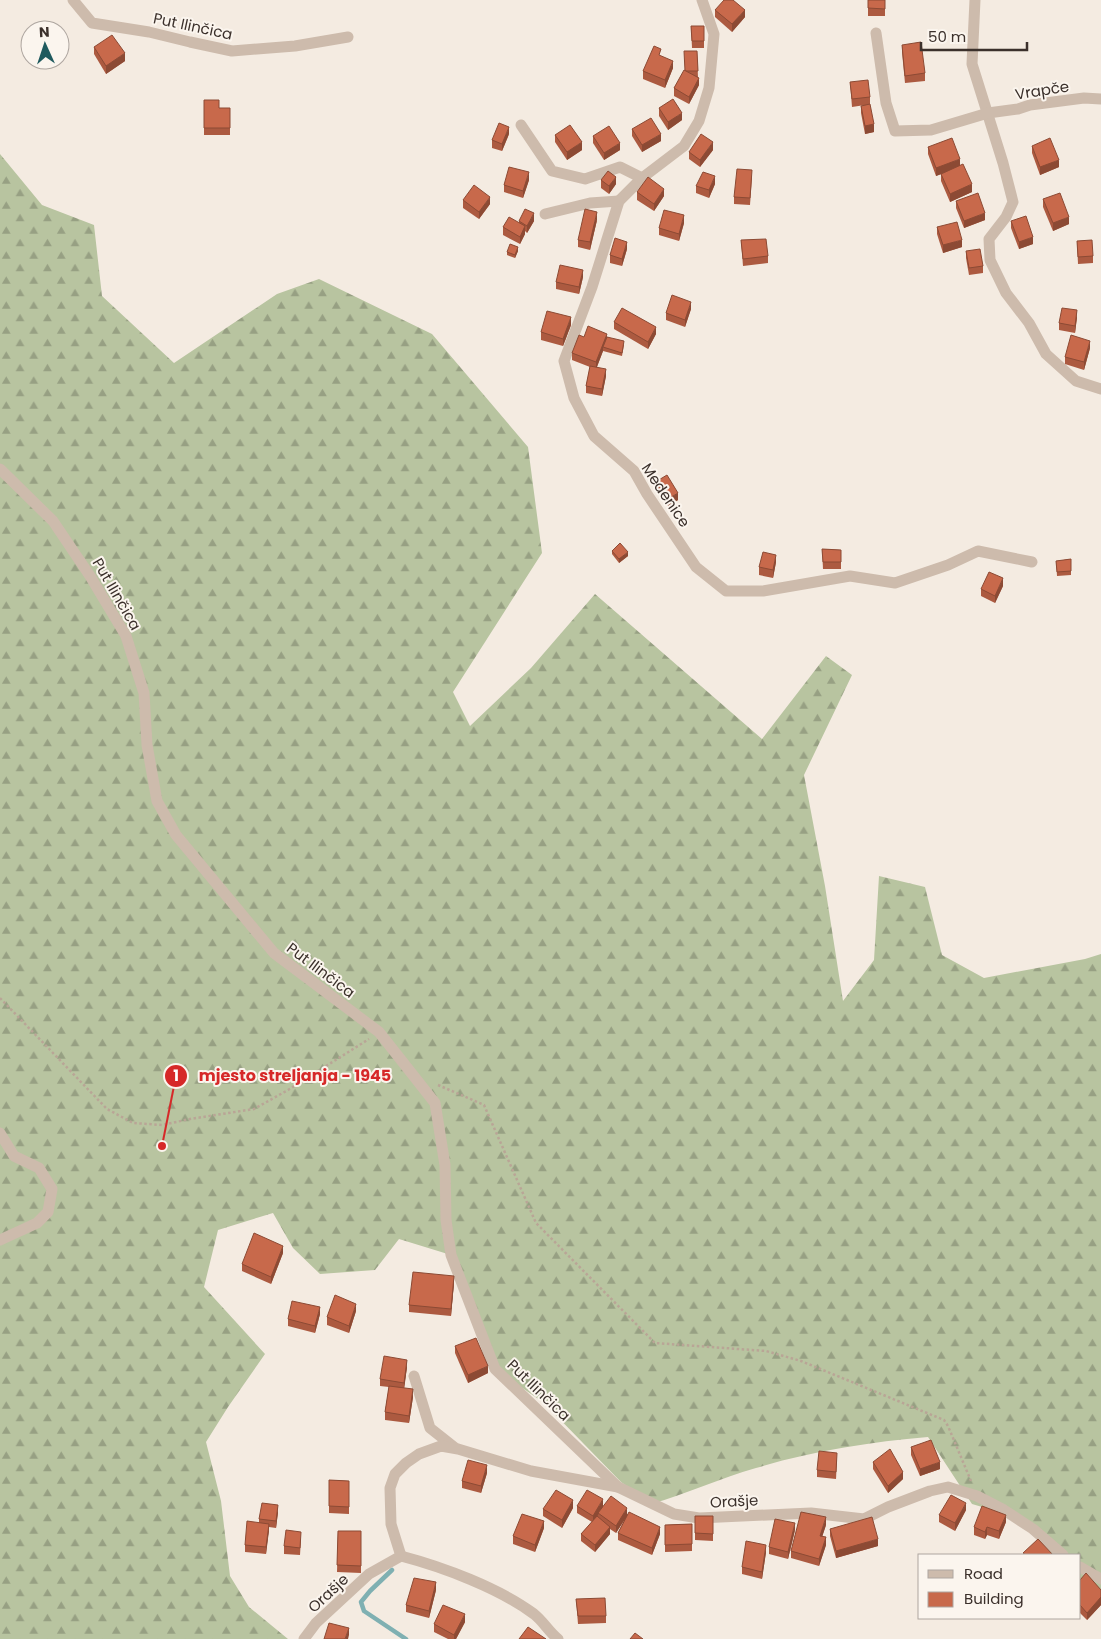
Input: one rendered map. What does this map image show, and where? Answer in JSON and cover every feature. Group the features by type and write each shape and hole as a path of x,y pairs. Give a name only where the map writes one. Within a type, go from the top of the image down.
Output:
{"street":[{"name":"Put Ilinčica","path":"73,0 92,23 149,32 232,51 295,46 348,38"},
{"name":"Medenice","path":"702,0 714,34 709,88 699,120 684,146 642,178 619,200 592,287 564,361 574,398 594,436 634,471 696,567 726,591 763,591 850,576 895,582 948,565 978,551 1032,562"},
{"path":"975,0 972,64 1003,163 1013,202 1006,217 989,239 990,260 1006,293 1029,323 1046,354 1076,381 1101,389"},
{"name":"Vrapče","path":"876,33 886,103 895,131 931,130 988,113 1018,109 1039,103 1084,98 1101,99"},
{"path":"521,125 552,171 585,179 620,167 642,178"},
{"path":"545,214 590,203 619,200"},
{"name":"Put Ilinčica","path":"0,468 53,521 90,576 126,636 144,693 148,745 157,801 176,835 274,953 379,1032 435,1103 445,1166 446,1220 451,1255 495,1369 618,1487"},
{"path":"0,1133 14,1156 39,1168 52,1189 48,1212 37,1223 0,1240"},
{"path":"414,1376 430,1428 458,1449"},
{"name":"Orašje","path":"304,1639 316,1624 369,1574 401,1556 391,1524 390,1488 395,1474 419,1454 441,1446 458,1449 531,1472 618,1487 674,1514 699,1518 812,1513 864,1519 930,1490 948,1487 977,1496 1004,1510 1033,1529 1063,1554"},
{"path":"401,1556 432,1565 490,1589 535,1615 558,1639"},
{"path":"1081,1568 1101,1579"}],"path":[{"path":"0,998 107,1109 133,1123 162,1125 254,1109 297,1085 379,1032"},
{"path":"411,1073 484,1106 536,1223 654,1344 766,1351 801,1362 944,1420 977,1496"}],"green space":[{"path":"0,154 42,205 94,225 102,296 174,363 277,294 319,279 432,334 528,447 542,553 453,692 470,726 531,668 595,594 762,739 826,656 852,675 804,775 825,886 843,1001 874,960 879,876 925,887 942,955 984,978 1085,959 1101,954 1101,1598 1081,1587 1081,1554 1053,1554 1026,1529 1006,1514 972,1504 928,1437 820,1452 777,1462 651,1504 621,1482 544,1403 495,1369 451,1255 399,1239 375,1270 320,1274 293,1248 273,1213 218,1230 204,1287 265,1354 206,1442 221,1501 230,1576 249,1607 288,1639 0,1639"}],"building":[{"path":"724,0 733,0 745,10 732,24 715,10"},
{"path":"868,0 885,0 885,9 868,8"},
{"path":"691,26 704,26 704,41 692,41"},
{"path":"112,35 125,53 106,66 94,47"},
{"path":"921,42 925,73 905,76 902,45"},
{"path":"654,46 661,49 659,55 673,61 665,80 643,71"},
{"path":"684,51 697,51 698,71 685,71"},
{"path":"684,70 699,78 689,97 674,88"},
{"path":"868,80 870,97 852,99 850,82"},
{"path":"673,99 682,113 668,122 659,108"},
{"path":"204,100 219,100 219,108 230,108 230,128 204,128"},
{"path":"870,104 874,124 865,126 861,106"},
{"path":"651,118 661,134 642,145 632,129"},
{"path":"499,123 509,127 502,144 492,140"},
{"path":"570,125 582,142 567,152 555,135"},
{"path":"609,126 620,143 604,153 593,136"},
{"path":"701,134 713,142 700,160 689,152"},
{"path":"952,138 960,159 936,168 928,147"},
{"path":"1050,138 1059,160 1040,167 1032,146"},
{"path":"963,164 972,184 950,194 941,174"},
{"path":"509,167 529,172 523,191 504,185"},
{"path":"737,169 752,170 750,198 734,197"},
{"path":"608,171 616,177 609,186 601,180"},
{"path":"703,172 715,176 709,190 696,186"},
{"path":"648,177 664,189 654,204 637,192"},
{"path":"474,185 490,197 479,212 463,200"},
{"path":"978,193 985,213 964,221 956,201"},
{"path":"1060,193 1069,217 1053,223 1043,199"},
{"path":"525,209 534,213 527,226 519,221"},
{"path":"585,209 597,212 590,242 578,240"},
{"path":"664,210 684,215 679,234 659,228"},
{"path":"1026,216 1033,237 1019,242 1011,221"},
{"path":"509,217 525,226 520,237 503,227"},
{"path":"957,222 962,240 943,245 937,227"},
{"path":"615,238 627,242 622,259 610,255"},
{"path":"766,239 768,256 743,259 741,240"},
{"path":"1092,240 1093,256 1078,257 1077,241"},
{"path":"510,244 518,247 515,255 507,252"},
{"path":"980,249 983,266 969,268 966,251"},
{"path":"560,265 583,270 579,287 556,282"},
{"path":"672,295 691,302 685,320 666,313"},
{"path":"622,308 656,327 648,342 614,322"},
{"path":"1062,308 1077,310 1075,326 1059,323"},
{"path":"547,311 571,317 563,339 541,332"},
{"path":"588,326 607,334 596,362 572,353 579,335 584,337"},
{"path":"1071,335 1090,341 1084,362 1065,357"},
{"path":"607,337 624,341 622,353 603,347"},
{"path":"590,366 606,369 602,389 586,386"},
{"path":"667,475 678,493 668,499 657,481"},
{"path":"620,543 628,552 619,559 612,551"},
{"path":"822,549 841,550 841,562 823,562"},
{"path":"763,552 776,555 773,570 759,567"},
{"path":"1071,559 1071,571 1057,572 1056,561"},
{"path":"989,572 1003,578 995,596 981,589"},
{"path":"254,1233 283,1246 271,1277 242,1264"},
{"path":"413,1272 454,1276 451,1309 409,1305"},
{"path":"335,1295 356,1304 349,1326 327,1317"},
{"path":"292,1301 320,1307 315,1326 288,1319"},
{"path":"476,1338 488,1366 468,1375 455,1346"},
{"path":"384,1356 407,1360 404,1383 380,1379"},
{"path":"389,1386 413,1389 409,1416 385,1412"},
{"path":"931,1440 940,1462 920,1469 911,1447"},
{"path":"890,1449 903,1472 888,1486 873,1462"},
{"path":"819,1451 837,1453 836,1472 817,1470"},
{"path":"468,1460 487,1465 481,1486 462,1481"},
{"path":"329,1480 349,1481 349,1507 329,1506"},
{"path":"556,1490 573,1500 562,1520 543,1509"},
{"path":"587,1490 603,1499 593,1516 577,1506"},
{"path":"951,1495 966,1503 955,1523 939,1515"},
{"path":"611,1496 627,1508 616,1526 598,1513"},
{"path":"262,1503 278,1505 276,1521 259,1519"},
{"path":"982,1506 1006,1515 999,1531 987,1527 985,1532 974,1527"},
{"path":"629,1512 660,1527 652,1548 618,1533"},
{"path":"801,1512 826,1517 820,1536 826,1537 819,1559 791,1551"},
{"path":"522,1514 544,1521 535,1545 513,1536"},
{"path":"597,1516 610,1527 595,1545 581,1534"},
{"path":"695,1516 713,1516 713,1534 695,1533"},
{"path":"872,1517 878,1539 836,1551 830,1529"},
{"path":"775,1519 795,1523 788,1552 769,1547"},
{"path":"247,1521 269,1524 266,1547 245,1545"},
{"path":"692,1524 692,1544 665,1545 665,1525"},
{"path":"286,1530 301,1532 300,1548 284,1546"},
{"path":"338,1531 361,1531 361,1566 337,1565"},
{"path":"1038,1539 1052,1554 1024,1554 1023,1553"},
{"path":"746,1541 766,1545 762,1572 742,1567"},
{"path":"1086,1573 1101,1590 1101,1597 1087,1613 1081,1606 1081,1579"},
{"path":"414,1578 436,1582 429,1611 406,1605"},
{"path":"605,1598 606,1616 578,1616 576,1599"},
{"path":"443,1605 465,1614 454,1635 434,1624"},
{"path":"329,1623 349,1628 345,1639 324,1639"},
{"path":"528,1627 546,1639 519,1639"},
{"path":"635,1633 643,1639 630,1639"}],"waterway":[{"path":"392,1570 361,1602 364,1611 406,1639"}],"place":[{"name":"mjesto streljanja - 1945","path":"162,1146"}]}
